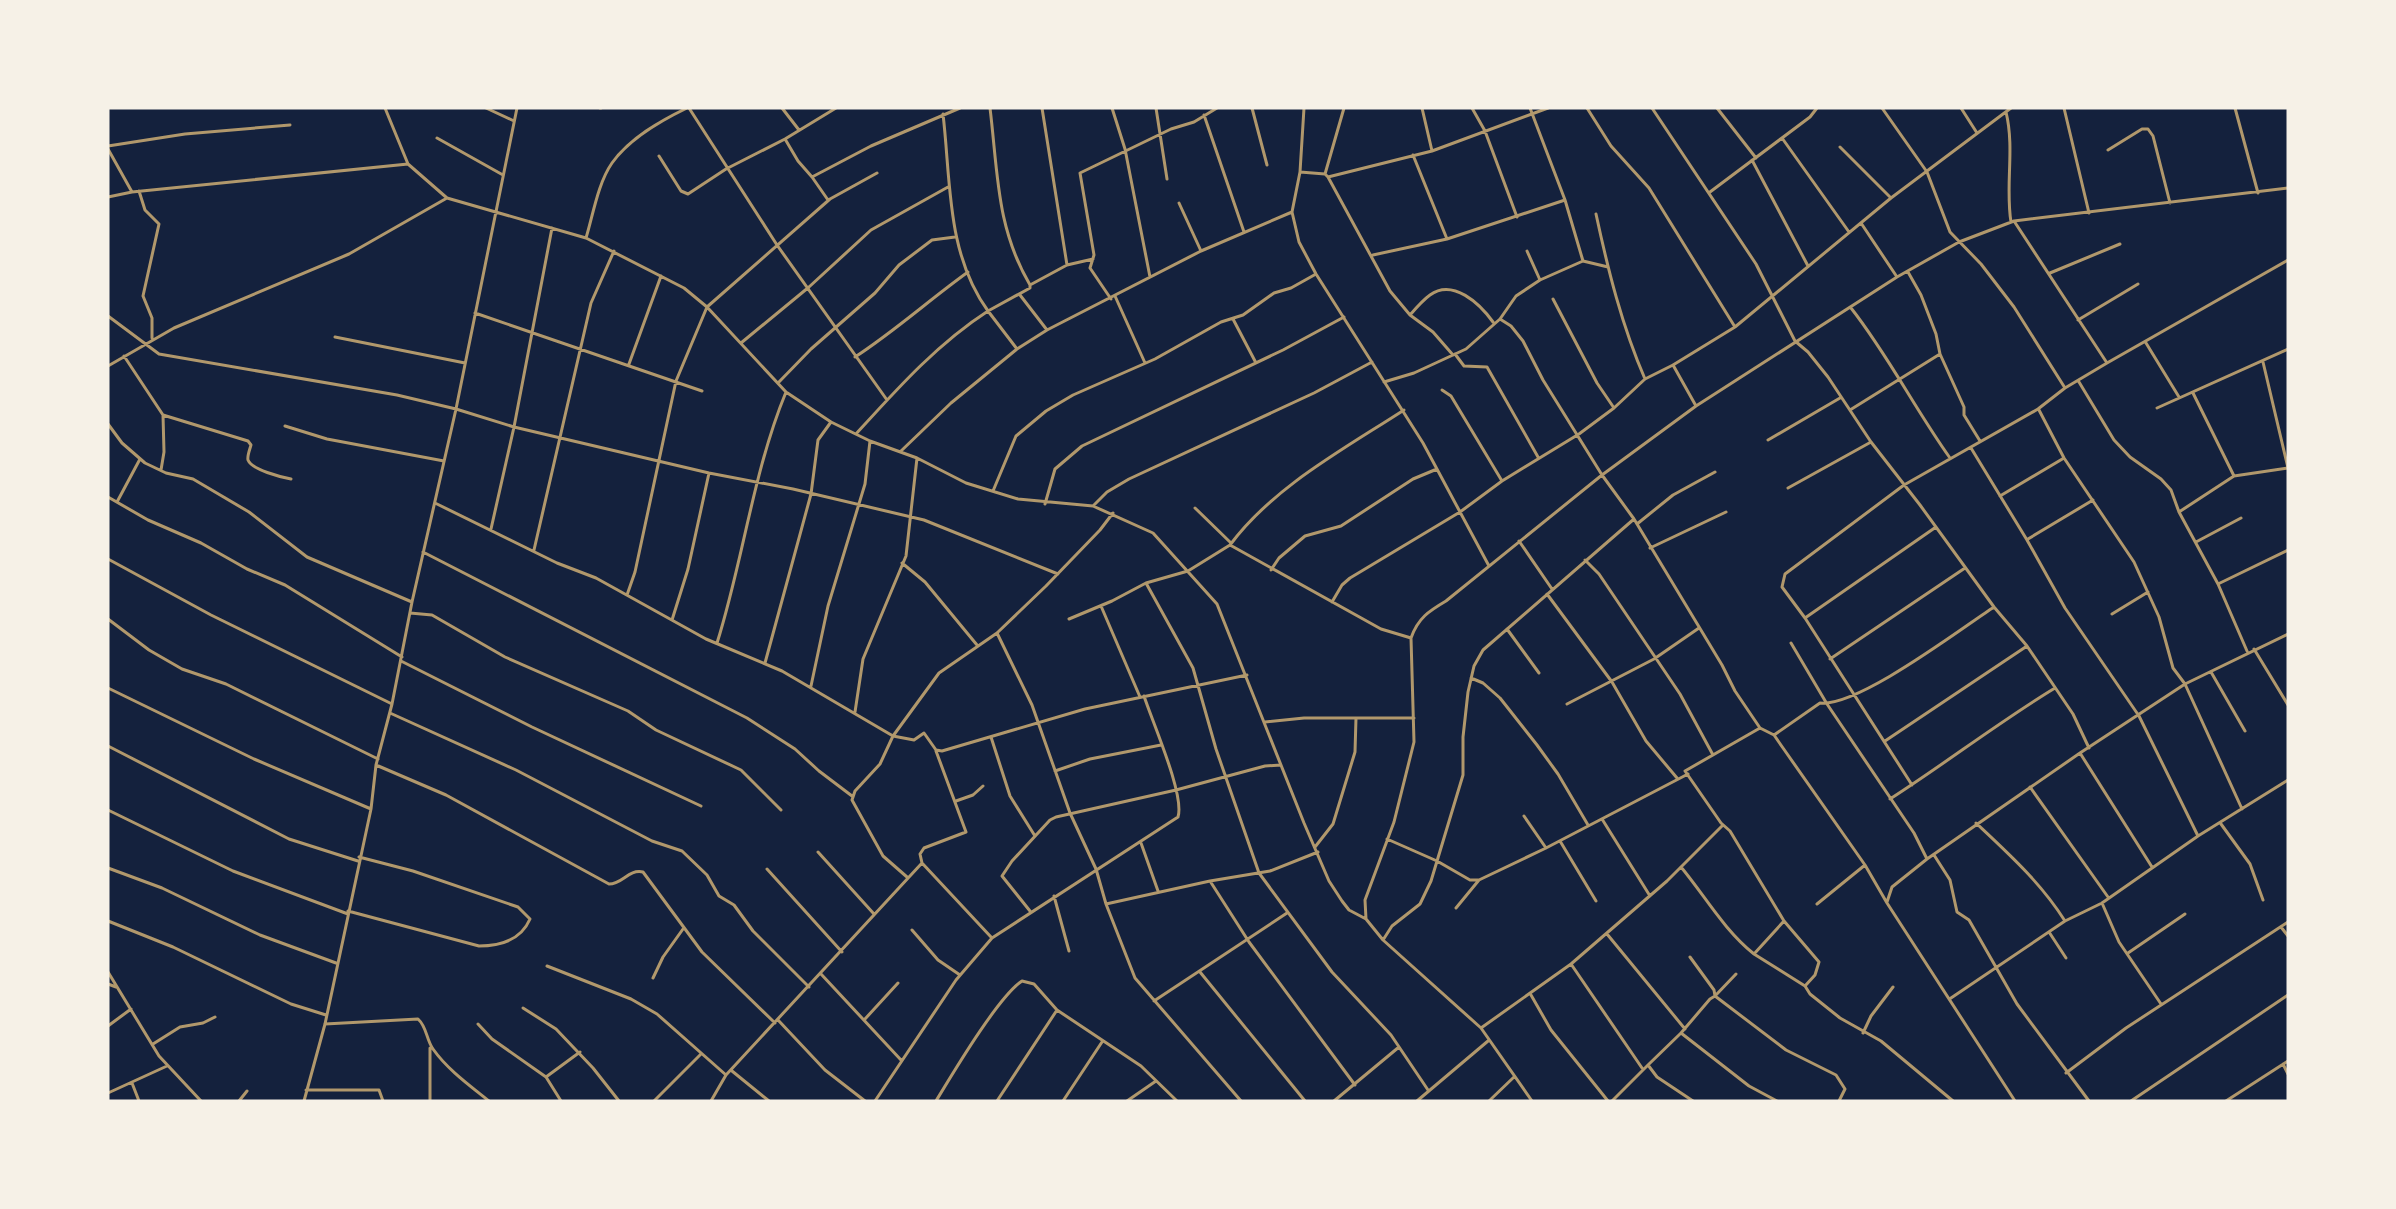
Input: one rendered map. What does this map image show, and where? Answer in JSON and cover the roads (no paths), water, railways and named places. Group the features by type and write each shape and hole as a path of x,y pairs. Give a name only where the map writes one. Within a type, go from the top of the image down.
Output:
{"street":[{"path":"386,108 408,164 447,198 586,238 684,288 707,307 786,392 831,422 870,441 917,458 941,472 993,491 1045,504 1093,506 1113,513 1153,534 1217,604 1329,881 1342,902 1349,910 1366,919 1383,940 1481,1028 1532,1101"},
{"path":"486,108 514,121"},
{"path":"304,1101 325,1024 358,859 371,809 376,765 390,713 412,602 456,409 517,108"},
{"path":"586,238 611,165 627,146 664,119 688,108 777,245 887,400"},
{"path":"782,108 799,130"},
{"path":"659,156 685,194 694,191 726,169 785,139 836,108"},
{"path":"812,177 870,146 960,108"},
{"path":"990,108 1006,236 1014,258 1030,285"},
{"path":"1042,108 1067,266"},
{"path":"1112,108 1125,149 1150,277"},
{"path":"1156,108 1167,179"},
{"path":"1111,299 1091,272 1093,245 1079,175 1125,149 1171,129 1194,122 1206,111 1216,108"},
{"path":"1252,108 1267,165"},
{"path":"1304,108 1300,172 1292,212 1299,242 1316,274 1383,382 1404,410 1489,566"},
{"path":"1344,108 1326,175 1373,255 1390,291 1410,315 1433,332 1464,366 1487,367 1538,458"},
{"path":"1422,108 1432,151"},
{"path":"1472,108 1485,131 1517,217"},
{"path":"1530,108 1565,200 1583,261"},
{"path":"1300,172 1326,175 1432,151 1548,108"},
{"path":"1587,108 1611,146 1649,188 1735,327"},
{"path":"1717,108 1754,159 1808,266"},
{"path":"1710,192 1810,117 1817,108"},
{"path":"1882,108 1927,172 1950,232 1981,264 2014,307 2065,388"},
{"path":"1961,108 1977,133"},
{"path":"1332,602 1342,585 1350,578 1460,512 1502,481 1579,434 1614,408 1645,379 1673,365 1735,327 1891,198 2011,108"},
{"path":"2064,108 2089,213"},
{"path":"2235,108 2258,193"},
{"path":"1654,109 1756,264 1795,341 1808,352 1828,377 1840,399 1871,442 1994,607 2027,646 2073,714 2089,748"},
{"path":"1206,111 1244,232"},
{"path":"2006,112 2011,150 2008,207 2012,222 2050,273 2107,363"},
{"path":"943,114 948,187 955,237 968,272 988,311 1017,349"},
{"path":"132,192 108,147 185,134 290,125"},
{"path":"2108,150 2142,129 2148,129 2153,136 2170,203"},
{"path":"437,138 503,175"},
{"path":"1782,138 1849,232"},
{"path":"785,139 798,161 828,200"},
{"path":"1840,147 1891,198"},
{"path":"1413,155 1447,239"},
{"path":"108,197 139,191 408,164"},
{"path":"627,595 635,572 676,381 707,307 828,200 878,173"},
{"path":"741,343 809,287 871,230 948,187"},
{"path":"1366,919 1365,900 1394,822 1414,742 1411,638 1415,625 1424,614 1446,601 1602,475 1696,406 1897,277 1959,242 2012,222 2288,189"},
{"path":"139,191 145,210 159,224 143,296 152,318 152,338"},
{"path":"108,366 152,338 349,254 447,198"},
{"path":"1373,255 1447,239 1565,200"},
{"path":"1179,203 1201,251"},
{"path":"901,452 951,403 1017,349 1047,330 1201,251 1292,212"},
{"path":"1596,214 1608,267 1628,334 1645,379"},
{"path":"1861,224 1897,277"},
{"path":"491,529 514,427 552,228"},
{"path":"778,382 811,349 875,293 899,265 932,240 955,237"},
{"path":"2050,273 2120,244"},
{"path":"1527,250 1540,280"},
{"path":"534,550 562,438 591,303 614,251"},
{"path":"856,434 957,331 988,311 1020,295 1030,288 1030,285 1067,266 1093,259"},
{"path":"1912,786 1805,618 1782,587 1785,574 1904,485 2038,409 2065,388 2079,382 2107,363 2288,260"},
{"path":"1383,382 1414,373 1466,349 1493,322 1500,319 1516,296 1540,280 1583,261 1608,267"},
{"path":"855,357 889,330 900,327 924,303 968,272"},
{"path":"1908,272 1936,333 1940,354 1964,407 1964,415 1980,441"},
{"path":"993,491 1016,436 1027,425 1073,395 1145,363 1221,322 1244,315 1274,293 1291,288 1316,274"},
{"path":"629,364 661,276"},
{"path":"2078,320 2138,284"},
{"path":"1410,315 1431,294 1448,288 1461,293 1493,322"},
{"path":"1020,295 1047,330"},
{"path":"1115,296 1145,363"},
{"path":"1553,299 1597,383 1614,408"},
{"path":"1851,308 1880,344 1897,379 1950,458"},
{"path":"475,313 629,364 702,391"},
{"path":"108,316 143,345 159,354 397,395 456,409 514,427 910,517 962,534 1058,574"},
{"path":"1045,504 1055,469 1082,446 1256,363 1344,316"},
{"path":"1233,319 1256,363"},
{"path":"1500,319 1511,326 1523,341 1543,380 1579,434 1602,475 1634,519 1760,728 1774,735 1865,865 1887,903 1951,998 2015,1101"},
{"path":"335,337 465,363"},
{"path":"2146,342 2179,398"},
{"path":"2157,408 2288,349"},
{"path":"1850,410 1940,354"},
{"path":"124,356 163,415 164,452 161,471"},
{"path":"2179,512 2234,476 2288,468 2263,361"},
{"path":"1093,506 1107,492 1130,479 1314,393 1372,362"},
{"path":"1673,365 1696,406"},
{"path":"2079,382 2114,440 2130,457 2161,479 2171,490 2179,512 2218,584 2247,651"},
{"path":"1442,390 1451,396 1502,481"},
{"path":"717,643 732,595 771,428 786,392"},
{"path":"2193,393 2234,476"},
{"path":"1768,440 1840,399"},
{"path":"2038,409 2064,458 2134,562 2169,644 2173,668 2185,684 2242,809"},
{"path":"1069,620 1146,583 1188,571 1230,544 1248,521 1268,504 1350,444 1404,410"},
{"path":"163,415 248,441 251,445 248,458 251,464 271,474 291,479"},
{"path":"765,663 811,494 818,440 831,422"},
{"path":"108,424 122,443 140,459 161,471 193,479 249,512 307,557 412,602"},
{"path":"285,426 327,439 444,461"},
{"path":"811,687 828,606 860,506 870,441"},
{"path":"1788,488 1871,442"},
{"path":"1971,448 2065,608 2139,716 2198,836"},
{"path":"855,712 863,659 902,563 917,458"},
{"path":"2000,496 2064,458"},
{"path":"117,502 140,459"},
{"path":"1271,570 1280,558 1305,536 1341,526 1413,479 1437,469"},
{"path":"1636,524 1673,495 1715,472"},
{"path":"672,620 688,568 709,473"},
{"path":"108,496 148,520 201,543 247,569 285,585 402,659 532,727 701,806"},
{"path":"2027,540 2093,500"},
{"path":"435,503 627,595 717,643 765,663 855,712 893,736 911,741 924,732 936,750 966,832 924,848 920,854 922,863 992,938"},
{"path":"1195,508 1230,544 1271,570 1387,632 1411,638"},
{"path":"1650,548 1726,512"},
{"path":"907,878 884,856 852,804 852,796 880,764 893,736 939,672 997,633 1101,530 1113,513"},
{"path":"2196,542 2241,518"},
{"path":"1383,940 1392,926 1420,904 1437,861 1464,775 1463,737 1471,678 1477,658 1482,650 1634,519"},
{"path":"1805,618 1936,527"},
{"path":"1519,541 1552,589"},
{"path":"2218,584 2288,550"},
{"path":"423,552 747,718 795,749 852,796"},
{"path":"108,559 211,615 392,704"},
{"path":"1585,560 1599,574 1654,659 1680,694 1713,755"},
{"path":"902,563 925,582 977,645"},
{"path":"1830,659 1965,568"},
{"path":"1146,583 1183,647 1259,873 1332,972 1378,1019 1428,1090"},
{"path":"2112,614 2148,592"},
{"path":"1547,594 1612,682 1646,741 1678,778"},
{"path":"875,1101 960,975 992,938 1030,911 1141,843 1178,817 1180,810 1176,790 1161,745 1101,606"},
{"path":"1774,735 1820,703 1827,704 1852,695 1897,671 1994,607"},
{"path":"410,613 432,615 506,657 628,711 656,730 741,770 782,810"},
{"path":"108,619 149,650 182,669 226,684 378,759"},
{"path":"1568,704 1654,659 1699,628"},
{"path":"1507,629 1539,673"},
{"path":"997,633 1038,722 1070,813 1096,869 1106,904 1136,978 1154,1002 1241,1101"},
{"path":"1887,903 1892,887 1927,859 2080,753 2185,684 2247,651 2288,634"},
{"path":"1791,643 1827,704 1914,833 1927,859"},
{"path":"1885,741 2027,646"},
{"path":"2254,649 2288,705"},
{"path":"2211,672 2245,731"},
{"path":"936,750 942,751 1038,722 1197,684 1247,675"},
{"path":"1471,678 1483,683 1500,698 1538,745 1588,825"},
{"path":"108,688 254,759 371,809"},
{"path":"1890,799 1912,786 1999,722 2055,688"},
{"path":"390,713 516,770 652,841 682,851 707,875 719,896 734,905 753,931 809,987"},
{"path":"1315,847 1333,824 1356,752 1356,718"},
{"path":"1264,722 1414,718"},
{"path":"1760,728 1685,771 1752,864 1784,921 1819,962 1815,975 1804,986"},
{"path":"991,736 1010,796 1035,836"},
{"path":"1055,771 1089,759 1161,745"},
{"path":"108,746 289,838 358,859 413,871 518,907 530,919 527,926 507,942 498,946 479,946 348,913 233,871 108,810"},
{"path":"2080,753 2152,867"},
{"path":"376,765 446,795 609,884 618,883 631,872 643,872 683,929 728,979 776,1021 825,1070 865,1101"},
{"path":"1030,911 1002,876 1050,820 1070,813 1281,765"},
{"path":"1456,908 1479,880 1560,841 1688,774"},
{"path":"1951,998 2065,921 2102,903 2198,836 2221,824 2288,780"},
{"path":"956,801 973,795 983,786"},
{"path":"2030,787 2108,897"},
{"path":"1524,816 1534,834 1546,848"},
{"path":"1602,819 1650,896"},
{"path":"1976,823 2022,866 2050,897 2065,921"},
{"path":"2221,824 2250,864 2263,900"},
{"path":"1481,1028 1531,994 1607,934 1723,825"},
{"path":"1387,839 1437,861 1470,880 1479,880"},
{"path":"1560,841 1596,901"},
{"path":"1141,843 1158,891"},
{"path":"818,852 874,914"},
{"path":"1106,904 1210,880 1270,871 1318,852"},
{"path":"1934,854 1950,880 1957,912 1969,920 2010,993 2066,1073 2089,1101"},
{"path":"711,1101 726,1075 922,863"},
{"path":"1817,904 1865,865"},
{"path":"1680,867 1700,896 1727,924 1731,933 1754,954 1804,986 1840,1018 1863,1033 1881,1041 1953,1101"},
{"path":"108,868 162,888 260,935 336,963"},
{"path":"768,869 842,952"},
{"path":"1210,880 1247,939 1355,1085"},
{"path":"1054,896 1069,951"},
{"path":"2102,903 2120,942 2162,1004"},
{"path":"1154,1002 1177,984 1200,972 1287,913"},
{"path":"2128,953 2185,914"},
{"path":"108,921 173,947 291,1004 326,1015"},
{"path":"1754,954 1784,921"},
{"path":"2066,1073 2162,1004 2288,922"},
{"path":"2281,927 2288,936"},
{"path":"653,978 663,957 683,929"},
{"path":"912,930 938,960 960,975"},
{"path":"2049,932 2066,958"},
{"path":"1607,934 1685,1029"},
{"path":"1690,957 1714,990 1715,996 1786,1050 1836,1075 1845,1089 1839,1101"},
{"path":"1571,964 1642,1068"},
{"path":"547,966 631,999 657,1014 726,1075"},
{"path":"108,972 167,1066 201,1101"},
{"path":"1200,972 1305,1101"},
{"path":"821,974 901,1060"},
{"path":"1531,994 1551,1030 1610,1101 1685,1029 1710,999 1736,974"},
{"path":"936,1101 1014,986 1022,981 1034,984 1057,1010 1141,1066 1177,1101"},
{"path":"865,1019 898,983"},
{"path":"108,984 117,987"},
{"path":"1863,1033 1893,987"},
{"path":"2131,1101 2288,995"},
{"path":"523,1008 556,1029 580,1052 619,1101"},
{"path":"108,1026 130,1009"},
{"path":"997,1101 1057,1010"},
{"path":"153,1044 180,1028 203,1023 215,1017"},
{"path":"325,1024 418,1019 424,1025 431,1046 430,1101"},
{"path":"478,1024 492,1039 546,1077 561,1101"},
{"path":"1681,1033 1749,1086 1777,1101"},
{"path":"1417,1101 1488,1041"},
{"path":"1063,1101 1102,1042"},
{"path":"431,1046 462,1080 489,1101"},
{"path":"1334,1101 1399,1047"},
{"path":"546,1077 580,1052"},
{"path":"654,1101 701,1054"},
{"path":"2226,1101 2288,1061"},
{"path":"2283,1064 2288,1074"},
{"path":"1648,1065 1657,1077 1693,1101"},
{"path":"108,1093 167,1066"},
{"path":"732,1071 769,1101"},
{"path":"1488,1101 1514,1077"},
{"path":"1127,1101 1156,1081"},
{"path":"132,1083 139,1101"},
{"path":"306,1090 379,1090 383,1101"},
{"path":"239,1101 247,1091"}]}
